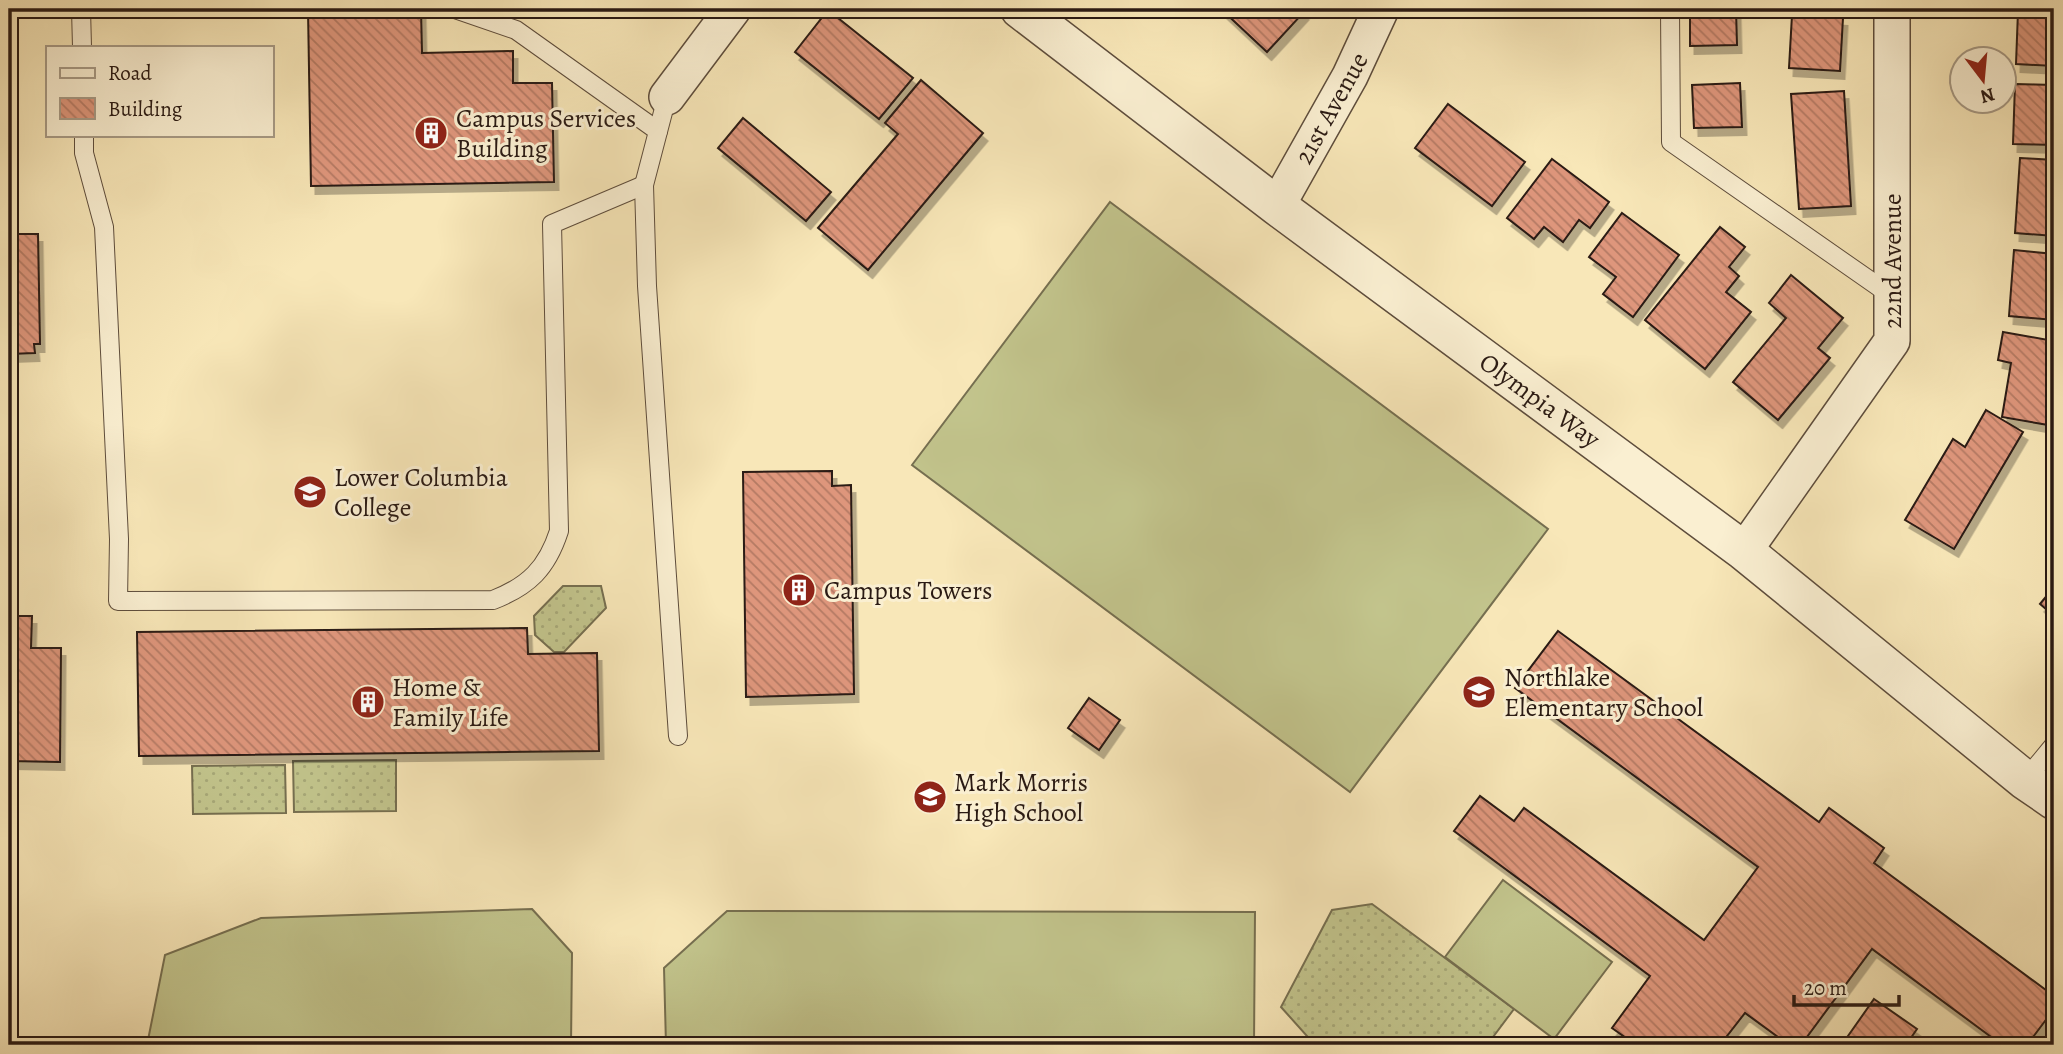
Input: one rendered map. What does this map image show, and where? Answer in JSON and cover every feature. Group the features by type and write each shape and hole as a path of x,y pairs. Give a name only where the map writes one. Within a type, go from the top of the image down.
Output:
{"street":[{"path":"667,97 733,9"},
{"name":"21st Avenue","path":"1277,206 1350,76 1381,9"},
{"name":"22nd Avenue","path":"1744,551 1892,341 1892,9"},
{"name":"Olympia Way","path":"1030,12 1277,206 1744,551 2040,790"}],"lane":[{"path":"81,9 82,46"},
{"path":"455,9 516,30 658,131"},
{"path":"1670,9 1671,142 1892,296"},
{"path":"667,97 644,185 647,286 678,736"},
{"path":"84,136 84,153 104,227 119,539 118,601 493,600 517,591 537,575 551,555 559,531 552,224 644,185"},
{"path":"2040,790 2054,745"}],"green space":[{"path":"1110,202 1548,529 1350,792 912,465"},
{"path":"563,586 601,586 606,608 564,652 554,652 535,635 534,616"},
{"path":"396,760 396,811 294,812 293,761"},
{"path":"285,765 286,813 193,814 192,766"},
{"path":"1503,880 1612,962 1554,1039 1445,957"},
{"path":"1372,904 1514,1009 1487,1045 1315,1045 1281,1007 1332,910"},
{"path":"532,909 572,953 571,1045 147,1045 165,955 261,918"},
{"path":"727,911 1255,912 1254,1045 666,1045 664,968"}],"building":[{"name":"Campus Services Building","path":"421,9 422,53 513,51 513,83 552,83 554,182 311,186 308,10"},
{"path":"1221,9 1300,9 1304,12 1267,52"},
{"path":"1690,9 1736,9 1737,45 1690,46"},
{"path":"828,10 913,78 879,119 795,52"},
{"path":"2018,11 2054,12 2054,66 2018,64"},
{"path":"1792,15 1843,18 1840,71 1789,68"},
{"path":"921,80 983,133 868,270 818,228 898,134 885,123"},
{"path":"1740,83 1742,127 1694,128 1692,85"},
{"path":"2018,84 2054,85 2054,145 2013,144 2014,116 2018,116"},
{"path":"1844,91 1851,206 1799,209 1791,94"},
{"path":"1448,104 1525,162 1492,206 1415,148"},
{"path":"743,118 831,192 806,221 718,148"},
{"path":"2020,158 2054,160 2054,236 2015,233"},
{"path":"1552,159 1609,202 1590,228 1579,220 1563,242 1544,227 1534,239 1507,218"},
{"path":"1622,213 1679,255 1633,317 1603,294 1616,277 1589,257"},
{"path":"1720,227 1745,247 1729,267 1739,276 1726,292 1751,312 1705,369 1645,320"},
{"path":"9,234 38,234 40,344 34,344 35,353 9,354"},
{"path":"2014,250 2054,254 2054,320 2009,316"},
{"path":"1791,275 1843,318 1818,348 1830,358 1778,420 1733,382 1786,318 1769,303"},
{"path":"2003,332 2054,341 2054,426 2002,417 2011,363 1998,360"},
{"path":"1986,410 2023,432 1954,549 1905,520 1953,439 1965,447"},
{"name":"Campus Towers","path":"832,471 832,486 851,485 854,694 746,697 743,472"},
{"path":"2054,587 2054,616 2040,604"},
{"path":"9,616 32,616 31,648 61,648 60,762 9,761"},
{"name":"Home & Family Life","path":"527,628 528,654 597,653 599,751 139,756 137,632"},
{"path":"1558,631 1819,822 1829,808 1884,848 1874,863 2054,996 2054,1009 2027,1045 2002,1045 1872,949 1801,1045 1789,1045 1745,1013 1720,1045 1636,1045 1612,1028 1650,976 1454,831 1480,796 1514,821 1524,808 1704,940 1758,867 1515,688"},
{"path":"1089,698 1120,720 1099,750 1068,728"},
{"path":"1874,999 1917,1029 1906,1045 1861,1045 1848,1036"}],"place":[{"name":"Campus Services Building","path":"431,133"},
{"name":"Lower Columbia College","path":"310,492"},
{"name":"Campus Towers","path":"799,590"},
{"name":"Northlake Elementary School","path":"1479,692"},
{"name":"Home & Family Life","path":"368,702"},
{"name":"Mark Morris High School","path":"930,797"}]}
